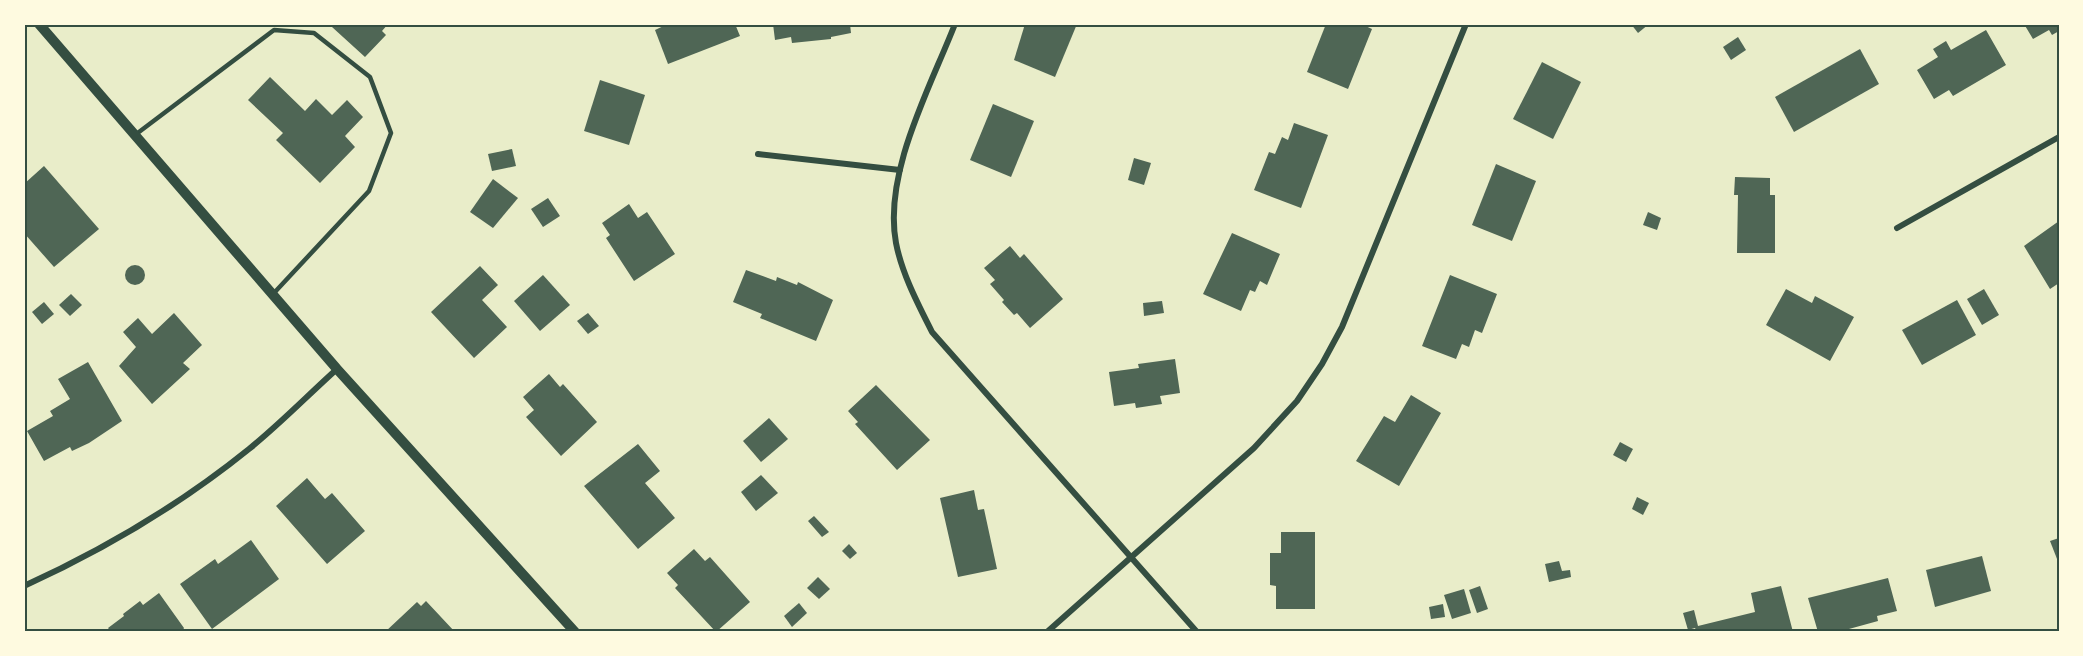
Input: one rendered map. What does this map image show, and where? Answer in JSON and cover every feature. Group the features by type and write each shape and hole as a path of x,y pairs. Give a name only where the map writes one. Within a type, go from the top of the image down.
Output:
{"street":[{"path":"39,24 337,369 575,632"},
{"path":"955,24 900,170 893,207 896,243 918,305 932,332 1197,632"},
{"path":"1047,632 1254,448 1297,401 1322,364 1342,327 1466,24"},
{"path":"1897,228 2059,137"},
{"path":"758,154 900,170"},
{"path":"24,586 81,560 175,501 249,449 337,369"}],"lane":[{"path":"135,135 274,30 314,33 370,77 391,133 369,191 272,294"}],"building":[{"path":"334,24 388,24 382,31 386,35 365,57 332,27"},
{"path":"668,24 735,24 740,36 668,64 655,30"},
{"path":"773,24 850,24 851,33 831,37 831,39 792,43 791,37 775,40"},
{"path":"1025,24 1077,24 1055,77 1014,60"},
{"path":"1326,24 1361,24 1372,29 1348,89 1307,72"},
{"path":"1631,24 1649,24 1638,33"},
{"path":"2024,24 2059,24 2059,31 2052,35 2049,30 2033,39"},
{"path":"1986,30 2006,65 1953,96 1949,90 1934,99 1917,70 1938,57 1933,49 1946,41 1951,50"},
{"path":"1738,37 1746,50 1731,60 1723,47"},
{"path":"1860,49 1879,84 1794,132 1775,97"},
{"path":"1542,62 1581,82 1553,139 1513,119"},
{"path":"270,77 305,111 316,99 332,115 347,100 363,117 345,136 355,147 320,183 276,140 283,133 248,100"},
{"path":"600,80 645,95 629,145 584,131"},
{"path":"993,104 1034,121 1011,177 970,160"},
{"path":"1294,123 1328,135 1301,208 1254,190 1269,152 1275,154 1282,137 1288,140"},
{"path":"512,149 516,166 492,171 488,154"},
{"path":"1134,158 1151,163 1144,185 1128,180"},
{"path":"1496,164 1536,181 1512,241 1472,225"},
{"path":"44,166 99,229 54,267 24,233 24,184"},
{"path":"1735,177 1770,178 1770,195 1775,195 1775,253 1737,253 1738,195 1734,195"},
{"path":"493,179 518,198 493,228 470,212"},
{"path":"548,198 560,216 543,227 531,209"},
{"path":"629,204 638,218 647,212 675,254 634,281 606,238 610,235 602,223"},
{"path":"1648,212 1661,218 1657,230 1643,225"},
{"path":"2059,221 2057,268 2059,283 2050,289 2024,246"},
{"path":"1232,233 1280,254 1267,285 1260,281 1255,292 1250,290 1241,311 1203,294"},
{"path":"1010,246 1020,258 1024,254 1063,299 1030,328 1017,313 1014,315 1002,302 1004,300 990,284 995,280 984,268"},
{"path":"131,265 139,265 145,271 145,279 139,285 131,285 125,279 125,271"},
{"path":"480,266 498,285 482,300 507,327 474,358 431,312"},
{"path":"746,270 776,281 777,277 797,285 798,282 833,300 816,341 760,318 762,314 733,302"},
{"path":"543,275 570,305 540,331 514,301"},
{"path":"1450,275 1497,294 1482,333 1475,330 1469,347 1462,344 1456,359 1422,346"},
{"path":"1786,289 1812,303 1815,296 1854,317 1830,361 1766,325"},
{"path":"1984,289 1999,315 1982,325 1967,299"},
{"path":"71,294 82,305 70,316 59,305"},
{"path":"1957,300 1976,335 1922,365 1902,330"},
{"path":"1162,301 1164,313 1144,316 1143,303"},
{"path":"44,302 54,314 42,324 32,312"},
{"path":"174,313 202,345 183,363 190,369 152,404 119,366 136,347 123,332 138,318 152,334"},
{"path":"588,313 599,326 588,334 577,321"},
{"path":"1175,359 1180,393 1160,396 1162,404 1136,408 1135,403 1114,406 1109,372 1139,368 1138,364"},
{"path":"88,362 122,421 89,443 72,451 70,447 44,461 27,431 53,416 50,411 70,399 58,379"},
{"path":"549,374 560,387 563,384 597,422 561,456 526,417 534,410 523,397"},
{"path":"876,385 930,440 897,470 855,424 858,422 848,411"},
{"path":"1411,395 1441,413 1399,486 1356,461 1384,416 1395,422"},
{"path":"769,418 788,439 761,462 743,441"},
{"path":"1620,442 1633,449 1626,462 1613,455"},
{"path":"638,444 660,471 645,483 675,518 638,549 584,486"},
{"path":"761,475 778,493 756,511 741,492"},
{"path":"307,478 325,499 332,493 365,531 327,564 276,506"},
{"path":"974,490 978,510 984,509 997,569 958,577 940,498"},
{"path":"1637,497 1649,503 1643,515 1632,509"},
{"path":"814,516 829,532 822,537 808,521"},
{"path":"1281,532 1315,532 1315,609 1276,609 1276,586 1270,585 1270,553 1281,553"},
{"path":"2059,538 2059,564 2050,541"},
{"path":"251,540 279,579 212,629 180,584 215,559 218,564"},
{"path":"849,544 857,553 850,559 842,551"},
{"path":"694,549 705,561 710,557 750,602 716,632 675,588 678,585 667,573"},
{"path":"1982,556 1991,591 1935,607 1926,570"},
{"path":"1559,561 1562,571 1570,570 1571,577 1549,582 1545,564"},
{"path":"818,577 830,589 819,599 807,588"},
{"path":"1888,578 1897,611 1877,616 1878,621 1838,632 1818,632 1808,598"},
{"path":"1480,586 1488,609 1477,613 1469,590"},
{"path":"1781,586 1793,632 1697,632 1695,628 1688,630 1683,613 1694,610 1698,626 1755,612 1751,593"},
{"path":"1464,589 1471,613 1452,619 1444,595"},
{"path":"159,593 184,628 182,632 111,632 108,628 140,601 143,605"},
{"path":"426,601 455,632 385,632 417,602 421,606"},
{"path":"799,603 807,613 792,627 784,616"},
{"path":"1443,604 1445,617 1431,619 1429,607"}]}
